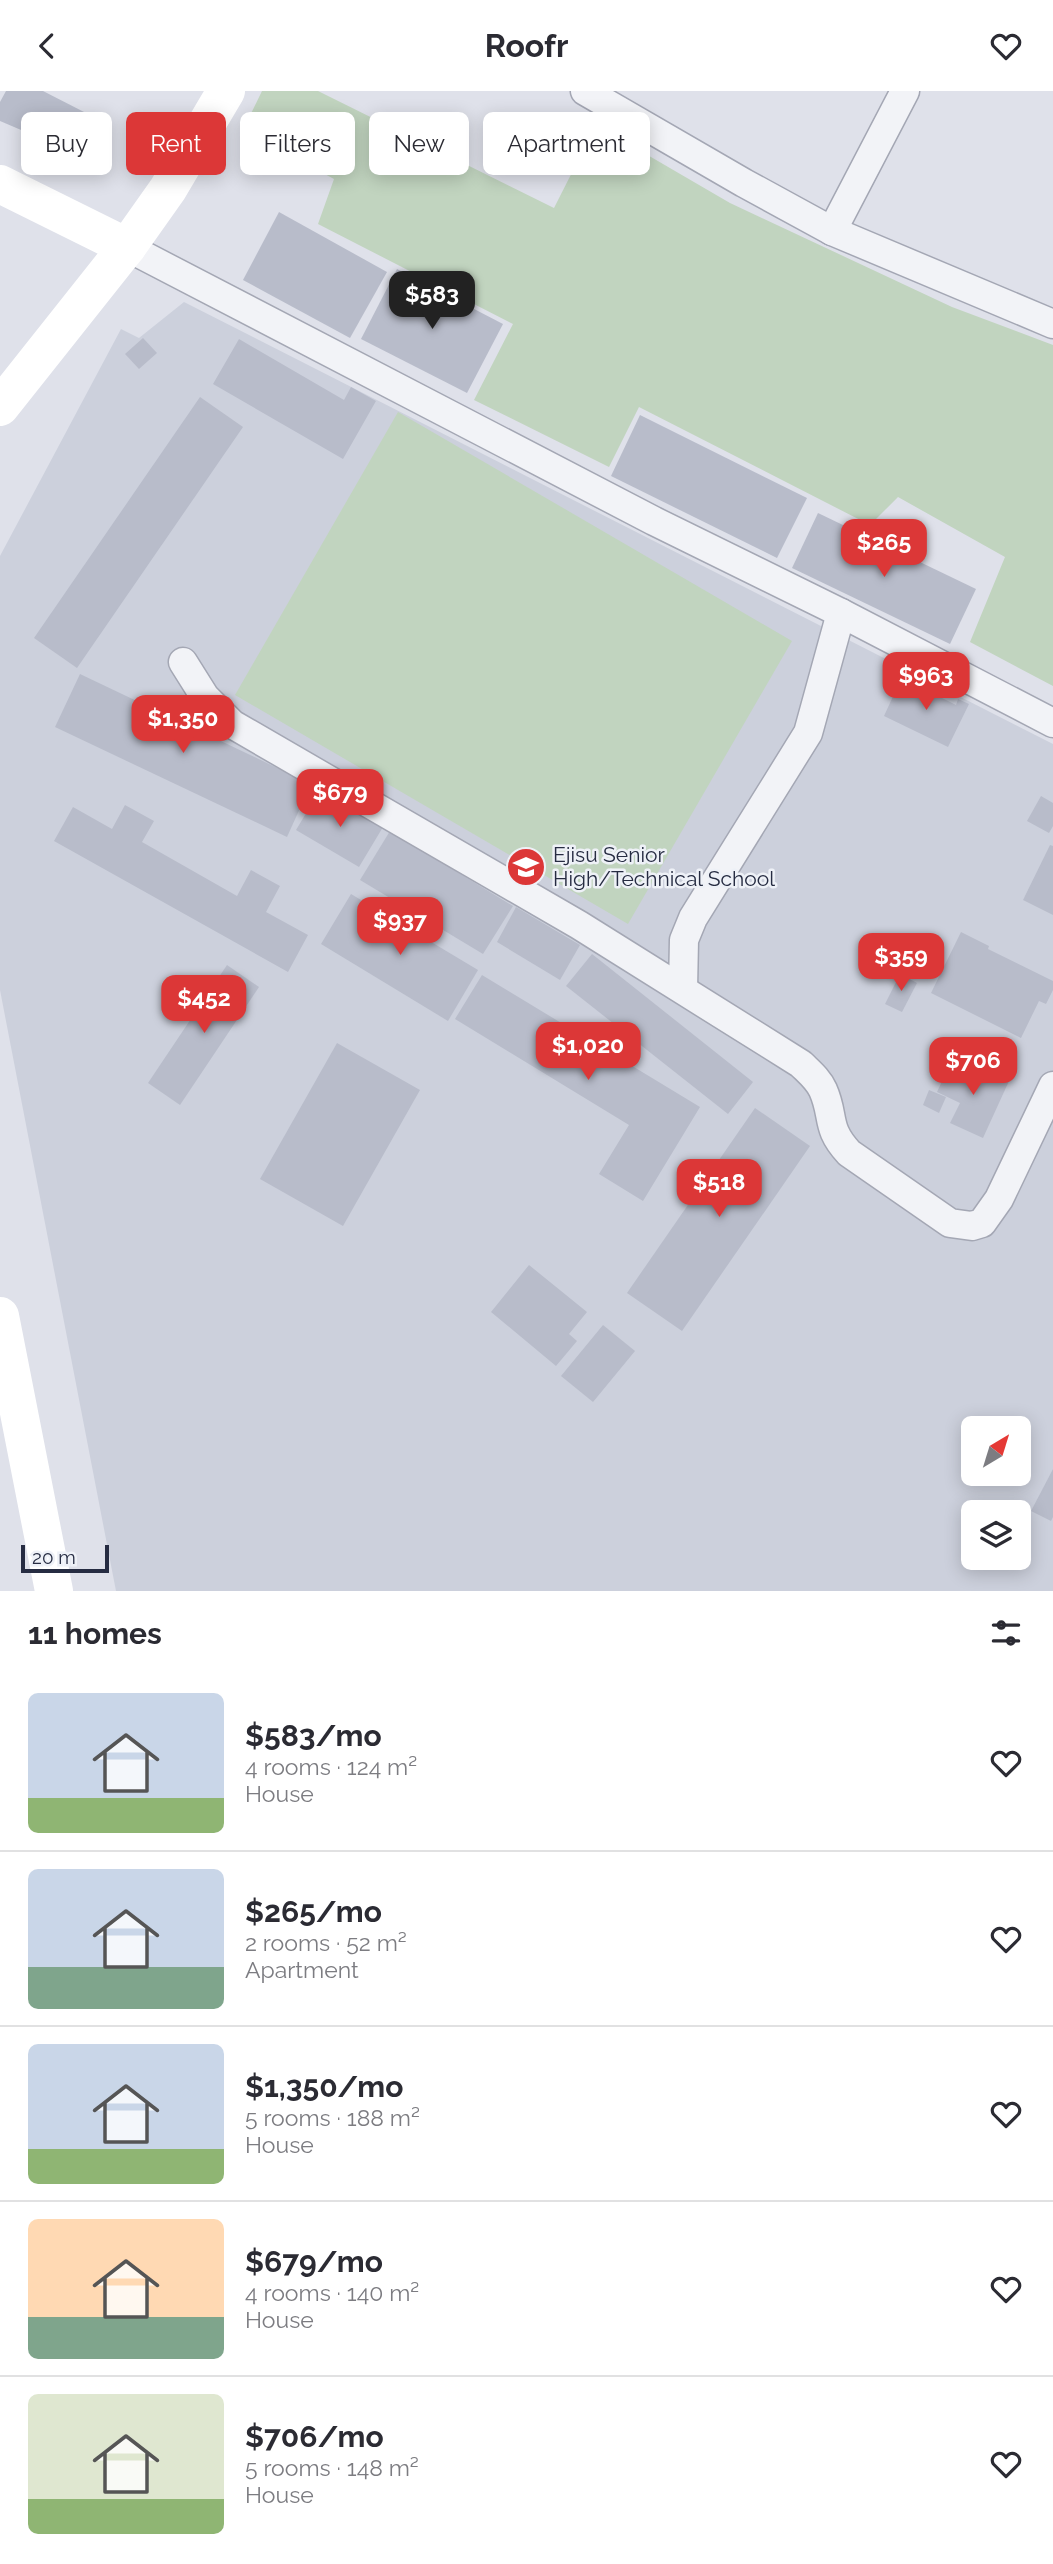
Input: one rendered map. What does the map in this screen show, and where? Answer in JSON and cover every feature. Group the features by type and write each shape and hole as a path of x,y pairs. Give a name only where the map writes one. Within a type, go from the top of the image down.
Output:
{"main road":[{"path":"0,407 127,247 168,189 226,91"},
{"path":"0,184 127,247"},
{"path":"0,1316 54,1591"}],"street":[{"path":"585,91 832,231 1053,324"},
{"path":"832,231 905,91"},
{"path":"127,247 654,521 841,613 1053,723"},
{"path":"683,989 684,940 692,918 808,733 841,613"},
{"path":"183,662 205,697 232,724 579,925 801,1064 819,1081 825,1093 832,1129 837,1140 849,1153 950,1223 972,1226 989,1217 1053,1086"}],"shaded area":[{"name":"Ejisu Senior High/Technical School","path":"184,302 1053,744 1053,1591 116,1591 0,990 0,556 121,329 139,338"}],"green space":[{"path":"262,91 318,91 369,116 369,175 469,175 469,166 554,208 571,175 650,175 650,156 730,203 952,307 1053,345 1053,686 970,642 1005,557 898,497 870,525 639,407 609,467 474,400 513,324 318,224 334,179 327,175 355,175 355,112 252,112"},
{"path":"398,412 792,641 628,924 235,695"}],"building":[{"path":"6,91 43,91 84,112 21,112 21,130 0,121 0,102"},
{"path":"279,212 387,272 350,338 243,280"},
{"path":"397,269 503,324 467,393 361,339"},
{"path":"143,338 157,353 139,369 125,354"},
{"path":"239,339 344,400 351,387 376,401 343,459 213,384"},
{"path":"200,397 243,427 77,668 34,638"},
{"path":"640,415 807,498 777,558 611,476"},
{"path":"818,513 976,589 950,644 792,568"},
{"path":"80,674 311,784 287,837 55,727"},
{"path":"901,679 917,686 919,680 937,688 934,694 956,705 958,699 969,704 948,747 884,716"},
{"path":"320,790 383,827 359,867 296,830"},
{"path":"1041,796 1053,803 1053,826 1049,833 1027,821"},
{"path":"125,805 154,821 142,842 237,896 251,870 280,886 266,912 308,935 288,972 54,841 73,807 112,829"},
{"path":"390,831 513,906 483,954 360,880"},
{"path":"1050,845 1053,846 1053,915 1023,900"},
{"path":"351,894 478,970 448,1021 321,944"},
{"path":"516,907 580,945 560,980 497,942"},
{"path":"961,932 989,946 988,949 1053,981 1053,990 1046,1004 1039,1001 1021,1038 931,993"},
{"path":"592,954 753,1082 728,1114 566,986"},
{"path":"227,965 259,987 180,1105 148,1083"},
{"path":"900,974 917,983 902,1012 885,1004"},
{"path":"482,975 700,1107 643,1201 599,1174 629,1125 455,1019"},
{"path":"337,1043 420,1090 343,1226 260,1179"},
{"path":"951,1062 976,1075 980,1067 1009,1081 983,1138 950,1123 960,1103 937,1092"},
{"path":"929,1090 946,1097 939,1113 923,1105"},
{"path":"755,1108 810,1146 682,1331 627,1293"},
{"path":"529,1265 587,1312 569,1334 577,1341 556,1366 491,1312"},
{"path":"603,1325 635,1351 593,1402 561,1376"},
{"path":"1053,1469 1051,1521 1031,1511"}],"place":[{"name":"Ejisu Senior High/Technical School","path":"526,867"}]}
